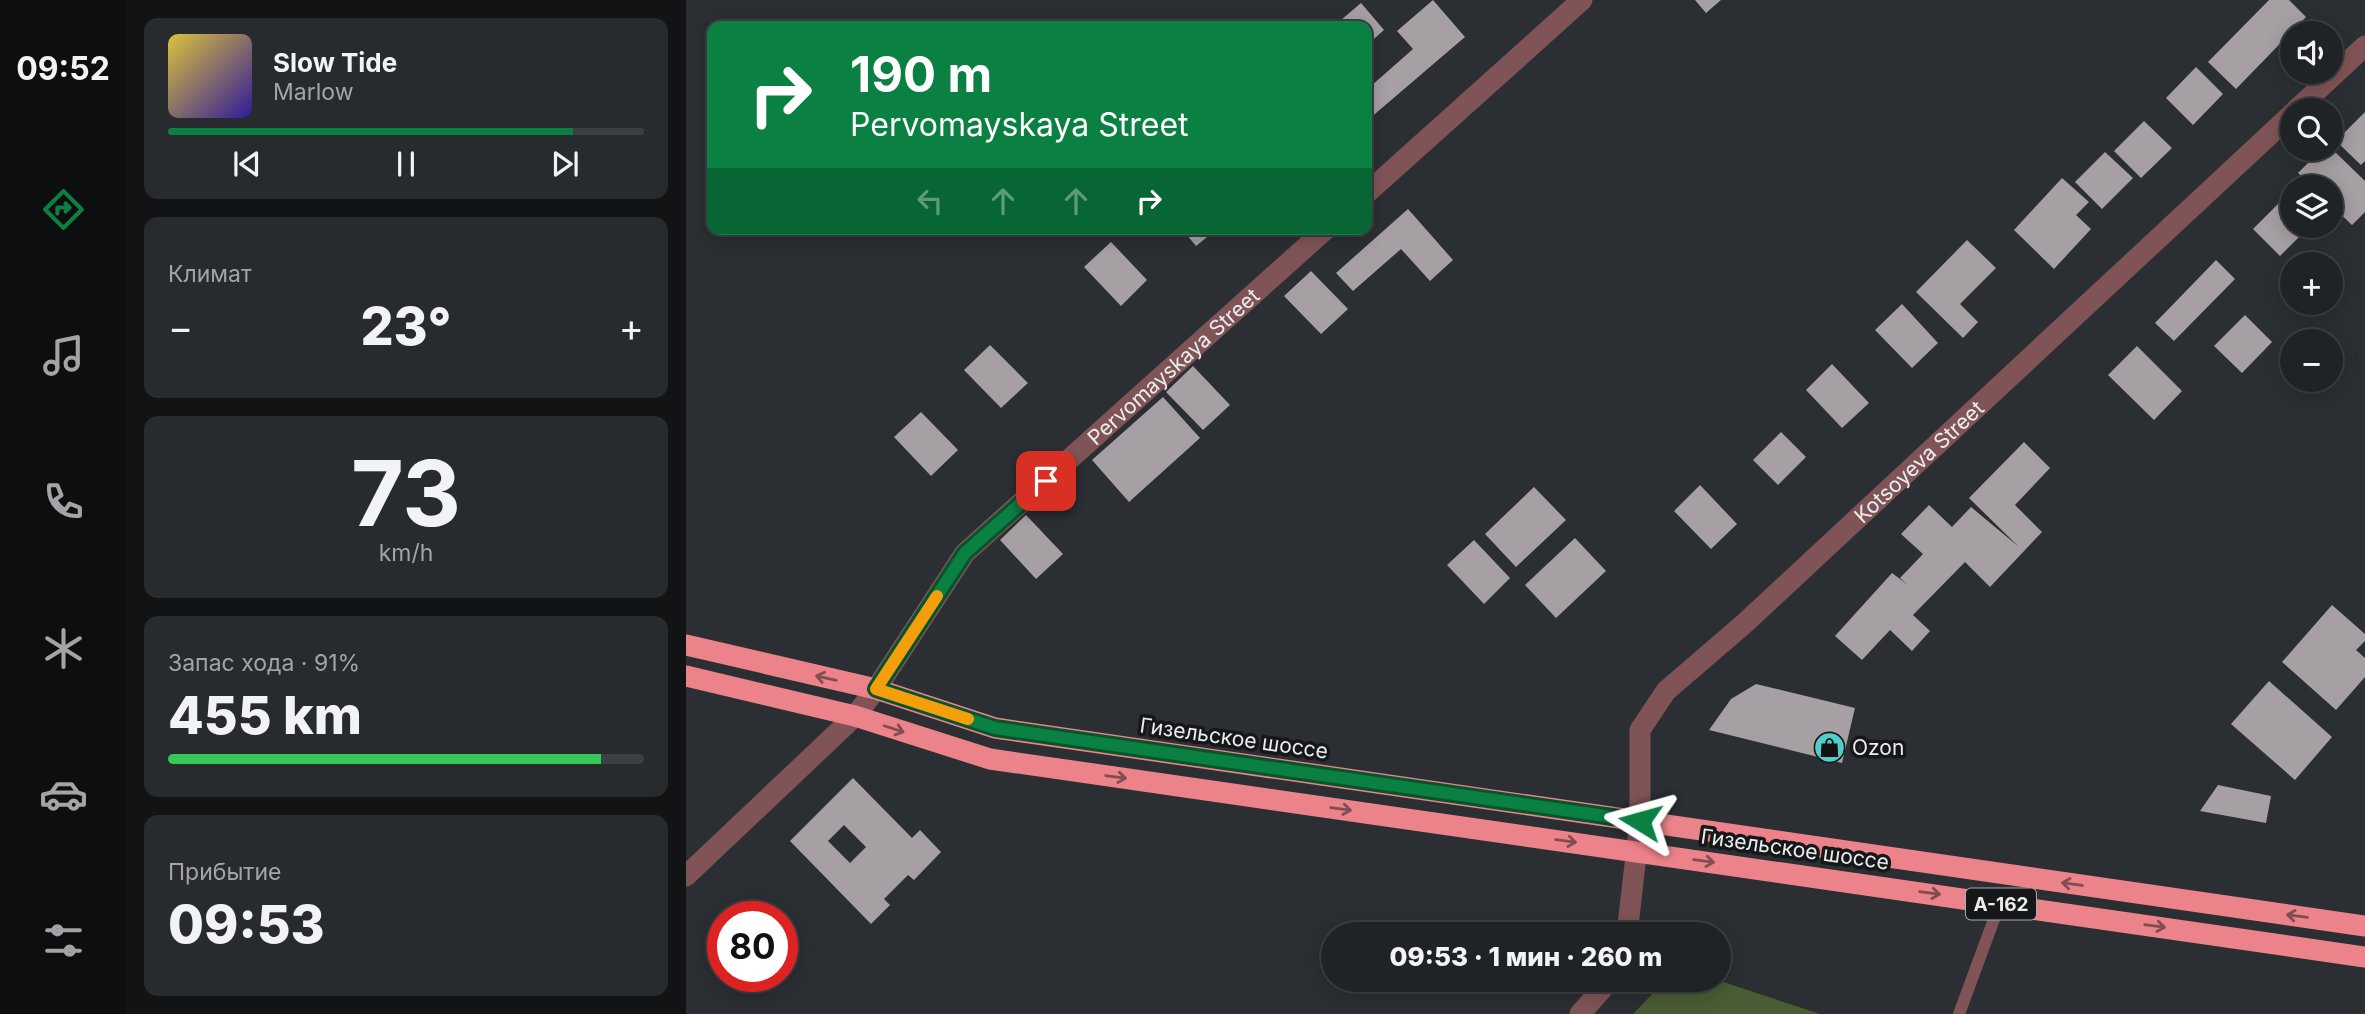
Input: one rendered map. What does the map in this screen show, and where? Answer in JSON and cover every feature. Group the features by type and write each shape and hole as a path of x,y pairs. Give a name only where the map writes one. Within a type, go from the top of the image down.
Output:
{"highway":[{"name":"Гизельское шоссе","path":"686,645 876,689 995,728 2365,926"},
{"name":"Гизельское шоссе","path":"686,676 855,716 990,760 2365,957"}],"street":[{"path":"1372,189 1582,0"},
{"name":"Kotsoyeva Street","path":"2309,98 2365,46"},
{"name":"Kotsoyeva Street","path":"1628,922 1640,821 1640,730 1666,691 1745,623 2280,125"},
{"name":"Pervomayskaya Street","path":"686,876 855,716 876,689 965,553 1319,235"},
{"path":"1580,1014 1599,992"}],"lane":[{"path":"1959,1014 2000,904"}],"green space":[{"path":"1731,985 1820,1014 1633,1014 1654,992 1731,992"}],"building":[{"path":"1433,0 1465,37 1372,116 1372,85 1413,49 1397,31"},
{"path":"1695,0 1721,0 1706,13"},
{"path":"2269,0 2289,0 2306,17 2302,21 2280,21 2280,44 2236,89 2208,62"},
{"path":"1361,3 1384,30 1372,41 1372,21 1340,21"},
{"path":"2196,67 2223,94 2193,125 2166,98"},
{"path":"2365,112 2365,161 2361,165 2343,148 2343,134"},
{"path":"2144,121 2172,148 2141,178 2114,151"},
{"path":"2105,152 2133,178 2102,209 2075,182"},
{"path":"2343,160 2365,181 2365,212 2352,225 2343,216 2343,175 2298,173 2310,161"},
{"path":"2062,178 2089,202 2076,215 2091,229 2054,269 2014,230"},
{"path":"2280,202 2280,238 2298,238 2284,252 2280,252 2280,256 2253,229"},
{"path":"1408,209 1453,260 1430,281 1401,249 1353,291 1336,273"},
{"path":"1187,235 1210,235 1196,246"},
{"path":"1967,240 1996,268 1960,304 1978,322 1963,338 1916,292"},
{"path":"1111,242 1147,280 1121,306 1084,267"},
{"path":"2216,260 2235,279 2174,341 2155,323"},
{"path":"1311,271 1348,309 1321,334 1284,296"},
{"path":"1902,304 1938,343 1912,368 1875,330"},
{"path":"2245,315 2272,342 2242,373 2214,346"},
{"path":"990,345 1028,383 1001,408 964,370"},
{"path":"2137,346 2182,391 2154,420 2108,375"},
{"path":"1832,364 1869,403 1842,428 1806,390"},
{"path":"1193,366 1230,405 1203,430 1166,392"},
{"path":"1163,397 1200,438 1129,502 1092,460"},
{"path":"921,412 958,450 931,476 894,437"},
{"path":"1781,432 1806,457 1778,485 1753,460"},
{"path":"2024,442 2050,468 2015,505 2042,532 1990,587 1965,562 1913,615 1930,631 1912,651 1890,630 1862,660 1835,636 1892,573 1908,585 1900,578 1923,554 1901,534 1929,505 1952,527 1971,507 2019,547 1969,498"},
{"path":"1700,485 1737,524 1711,549 1674,511"},
{"path":"1534,487 1566,520 1516,567 1485,534"},
{"path":"1026,515 1063,554 1036,579 1000,540"},
{"path":"1575,538 1606,571 1556,618 1525,585"},
{"path":"1474,540 1510,578 1484,604 1447,565"},
{"path":"2332,605 2365,634 2365,641 2356,650 2365,658 2365,677 2336,710 2282,662"},
{"path":"2269,681 2332,737 2295,780 2231,724"},
{"path":"1756,684 1855,708 1842,763 1709,730 1731,699"},
{"path":"853,778 912,838 920,830 941,852 914,880 908,875 884,899 890,905 871,924 790,841","holes":["844,825 866,847 850,863 828,841"]},
{"path":"2218,785 2271,796 2266,823 2200,811"}],"slow traffic":[{"path":"937,596 876,689 968,719"}],"place":[{"name":"Ozon","path":"1829,747"}],"route":[{"path":"1046,481 965,553 876,689 995,728 1640,821"}]}
